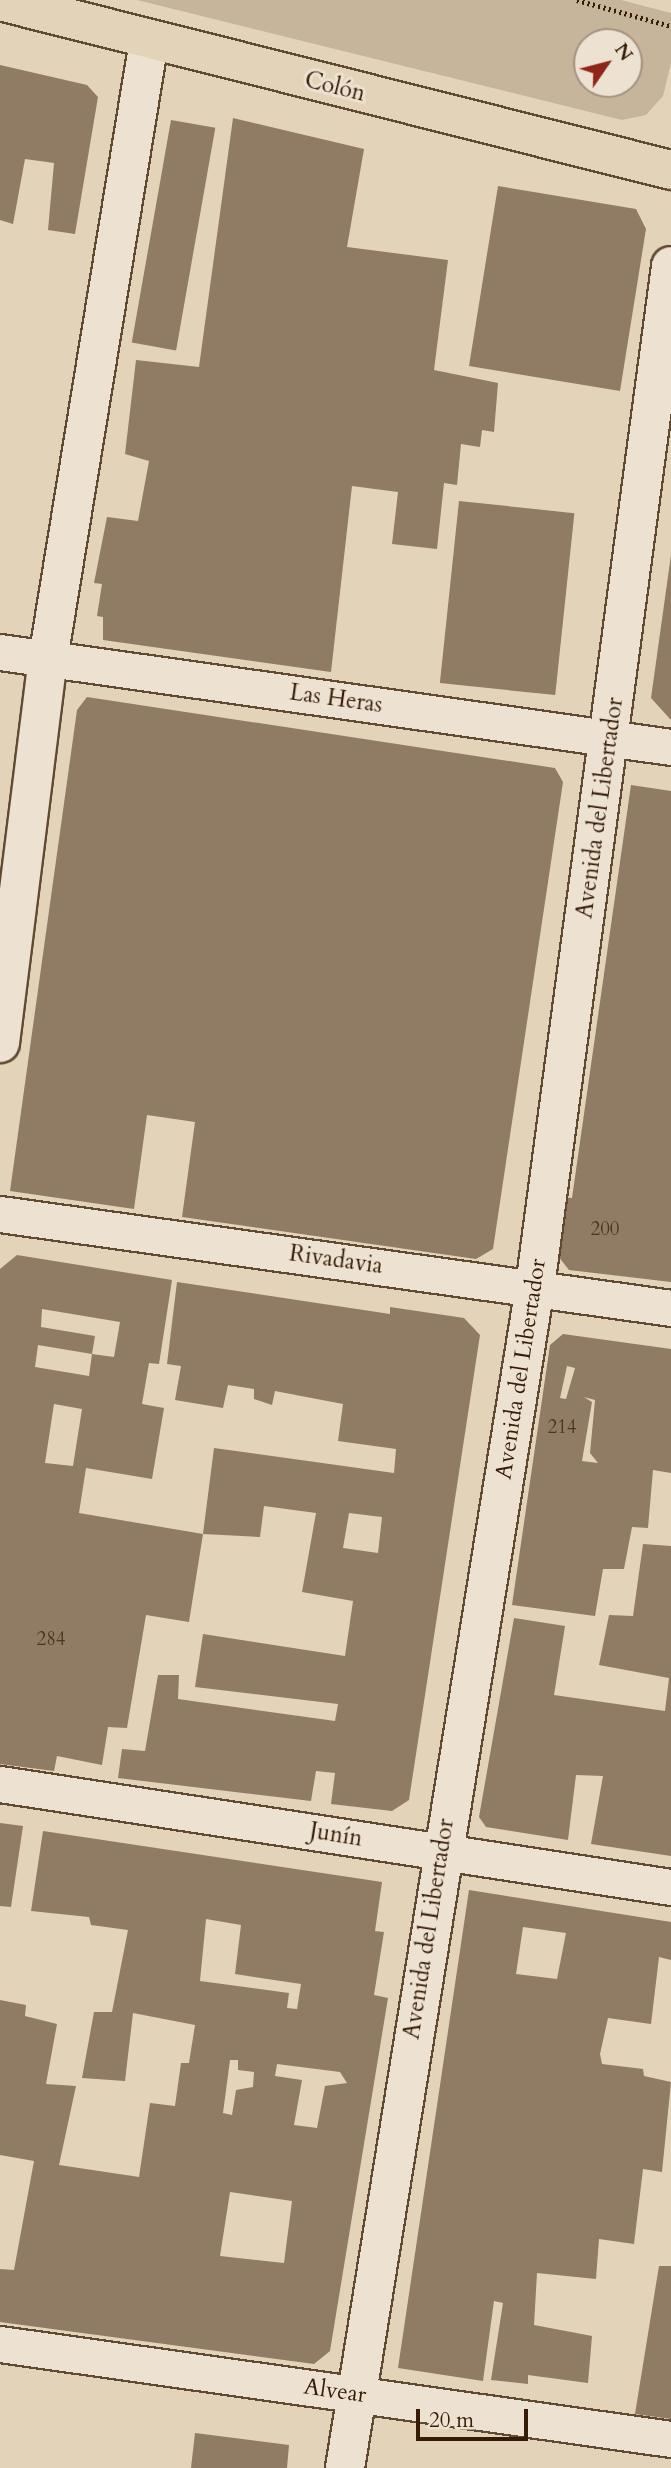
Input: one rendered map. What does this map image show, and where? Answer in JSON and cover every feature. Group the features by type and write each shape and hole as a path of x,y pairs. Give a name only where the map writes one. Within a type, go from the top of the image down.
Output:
{"main road":[{"name":"Colón","path":"0,1 149,41 671,170"},
{"path":"0,1043 48,659 149,41"},
{"name":"Avenida del Libertador","path":"345,2468 441,1851 535,1287 671,266"}],"street":[{"name":"Las Heras","path":"0,652 671,747"},
{"name":"Rivadavia","path":"0,1214 671,1308"},
{"name":"Junín","path":"0,1784 671,1887"},
{"name":"Alvear","path":"0,2344 671,2439"}],"path":[{"path":"577,0 671,26"}],"shaded area":[{"path":"137,0 621,0 671,13 671,63 663,96 646,115 622,120"}],"building":[{"path":"0,65 87,85 98,97 75,234 48,230 54,163 25,159 13,224 0,220"},
{"path":"233,118 364,149 347,247 448,260 434,370 498,383 494,432 482,430 480,447 461,444 457,485 444,483 437,549 392,544 398,492 352,486 331,672 103,640 103,617 97,616 102,584 94,583 107,517 138,521 149,461 125,454 136,360 199,367"},
{"path":"171,120 215,128 176,350 132,343"},
{"path":"498,186 636,209 646,229 620,391 469,366"},
{"path":"459,501 574,513 555,695 440,683"},
{"path":"671,555 671,720 651,698"},
{"path":"87,697 555,768 563,782 493,1249 476,1259 182,1217 195,1122 147,1115 134,1209 10,1191 77,710"},
{"path":"631,785 671,791 671,1282 569,1270 554,1251 561,1197 572,1198"},
{"path":"17,1255 172,1280 159,1364 149,1363 142,1404 164,1408 152,1479 86,1468 79,1513 203,1534 189,1622 146,1615 127,1728 108,1727 102,1765 57,1756 54,1771 0,1764 0,1269","holes":["42,1309 120,1322 114,1357 92,1354 95,1336 41,1327","38,1345 92,1354 89,1376 35,1367","54,1404 82,1409 73,1466 45,1463"]},
{"path":"177,1282 390,1314 390,1307 464,1318 480,1335 409,1800 392,1811 331,1804 335,1773 316,1771 311,1801 118,1778 122,1749 145,1751 158,1675 179,1675 178,1699 335,1721 338,1704 195,1687 203,1634 345,1656 353,1601 302,1592 316,1513 264,1506 260,1537 203,1534 214,1448 394,1473 396,1449 338,1441 343,1404 275,1391 272,1405 254,1399 254,1389 228,1385 223,1408 175,1400 181,1366 167,1364","holes":["349,1513 382,1517 378,1553 343,1548"]},
{"path":"563,1334 671,1349 671,1473 653,1470 648,1528 632,1527 624,1569 603,1569 595,1616 512,1605 550,1345","holes":["567,1366 575,1368 566,1399 560,1398","584,1397 595,1400 590,1453 598,1463 582,1461 592,1402"]},
{"path":"643,1544 671,1546 671,1856 591,1844 603,1776 576,1775 568,1840 486,1827 479,1817 514,1618 565,1626 554,1695 665,1711 669,1678 599,1665 609,1615 633,1616"},
{"path":"0,1823 23,1826 11,1907 0,1906"},
{"path":"43,1831 382,1882 375,1931 384,1932 374,1995 388,1998 330,2351 314,2364 0,2322 0,2269 14,2270 34,2161 0,2155 0,2000 26,2005 25,2016 57,2024 46,2084 76,2086 59,2165 139,2177 150,2103 175,2106 181,2063 189,2063 195,2025 133,2013 125,2081 82,2078 94,2012 112,2012 128,1930 91,1925 89,1917 31,1911","holes":["206,1919 241,1925 235,1974 301,1984 297,2009 287,2008 289,1993 200,1981","230,2060 238,2060 238,2070 254,2072 253,2087 236,2090 232,2115 223,2113","277,2064 340,2072 347,2083 325,2086 317,2128 294,2125 302,2080 275,2076","230,2192 292,2201 284,2263 220,2256"]},
{"path":"469,1890 671,1922 671,1960 659,1957 651,2024 608,2018 600,2054 602,2064 643,2069 644,2076 671,2082 662,2172 643,2169 634,2244 599,2239 596,2279 537,2273 534,2325 592,2336 588,2383 528,2375 528,2384 491,2380 503,2303 494,2301 483,2381 398,2368","holes":["523,1927 566,1933 557,1979 516,1974"]},
{"path":"659,2266 671,2266 671,2419 635,2414"},
{"path":"195,2433 289,2445 287,2468 191,2468"}]}
